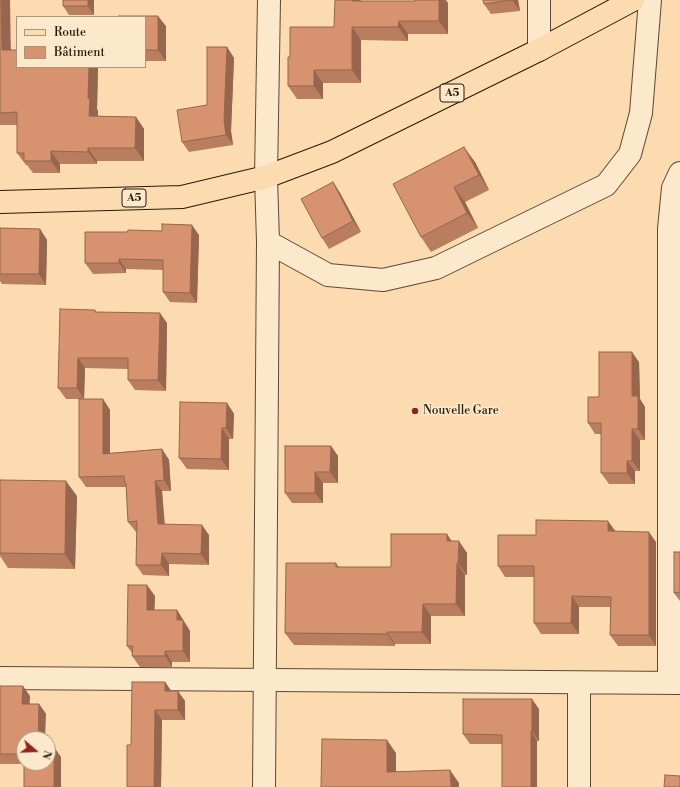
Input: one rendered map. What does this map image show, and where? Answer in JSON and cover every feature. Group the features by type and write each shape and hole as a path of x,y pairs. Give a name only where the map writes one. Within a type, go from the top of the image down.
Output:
{"main road":[{"name":"A5","path":"0,202 182,197 266,177 332,152 539,50 633,0"}],"street":[{"path":"264,787 268,242 266,177 269,0"},
{"path":"539,0 539,50"},
{"path":"268,242 328,275 383,280 436,268 606,185 630,154 641,113 650,0"},
{"path":"0,678 675,683 669,229 673,188 680,173"},
{"path":"579,682 579,787"}],"building":[{"path":"1,0 2,50 16,50 16,68 89,68 89,116 136,117 135,148 88,148 88,152 51,151 51,161 24,161 24,153 17,153 17,112 0,113"},
{"path":"63,0 88,0 88,6 63,6"},
{"path":"335,0 439,0 439,21 399,21 398,27 352,27 352,70 314,70 314,86 288,86 290,27 334,27"},
{"path":"483,0 512,0 484,4"},
{"path":"146,16 158,16 158,50 146,50"},
{"path":"207,47 227,47 224,120 226,135 182,142 177,110 207,105"},
{"path":"464,147 479,175 454,187 467,213 421,237 393,184"},
{"path":"333,182 353,221 322,238 301,199"},
{"path":"162,224 192,225 190,293 163,292 163,260 119,259 119,263 85,263 85,232 127,232 128,230 162,231"},
{"path":"0,228 40,229 39,274 0,274"},
{"path":"60,309 95,310 95,312 160,313 158,380 128,380 128,358 78,358 77,388 58,388"},
{"path":"599,352 632,352 632,396 638,396 638,429 632,429 632,461 627,461 627,473 601,473 601,423 588,423 588,397 599,397"},
{"path":"79,399 103,399 103,454 162,449 164,480 155,481 158,524 202,525 201,554 162,553 161,565 136,565 137,521 128,522 126,483 124,476 79,477"},
{"path":"180,402 227,403 226,428 222,428 221,459 179,458"},
{"path":"285,446 331,446 330,472 315,472 315,493 285,493"},
{"path":"0,480 66,481 65,554 0,553"},
{"path":"536,520 608,521 608,531 649,532 649,635 610,635 611,597 572,596 571,623 534,623 534,566 498,566 498,535 536,535"},
{"path":"391,534 447,534 447,541 459,541 456,604 423,604 422,632 387,632 387,634 285,633 286,563 336,563 336,567 391,567"},
{"path":"674,552 680,552 680,592 674,593"},
{"path":"128,585 147,585 147,610 177,610 177,620 183,620 183,651 165,651 165,656 132,656 133,646 127,646"},
{"path":"132,682 165,682 165,691 178,691 178,710 155,710 154,787 127,787 127,745 131,745"},
{"path":"0,686 23,686 22,704 39,704 38,731 16,731 16,754 0,754"},
{"path":"463,699 532,699 531,787 502,787 502,735 463,734"},
{"path":"322,739 387,740 387,772 450,770 451,787 321,787"},
{"path":"24,771 54,771 54,787 24,787"},
{"path":"665,775 680,776 680,787 664,787"}],"place":[{"name":"Nouvelle Gare","path":"415,411"}]}
